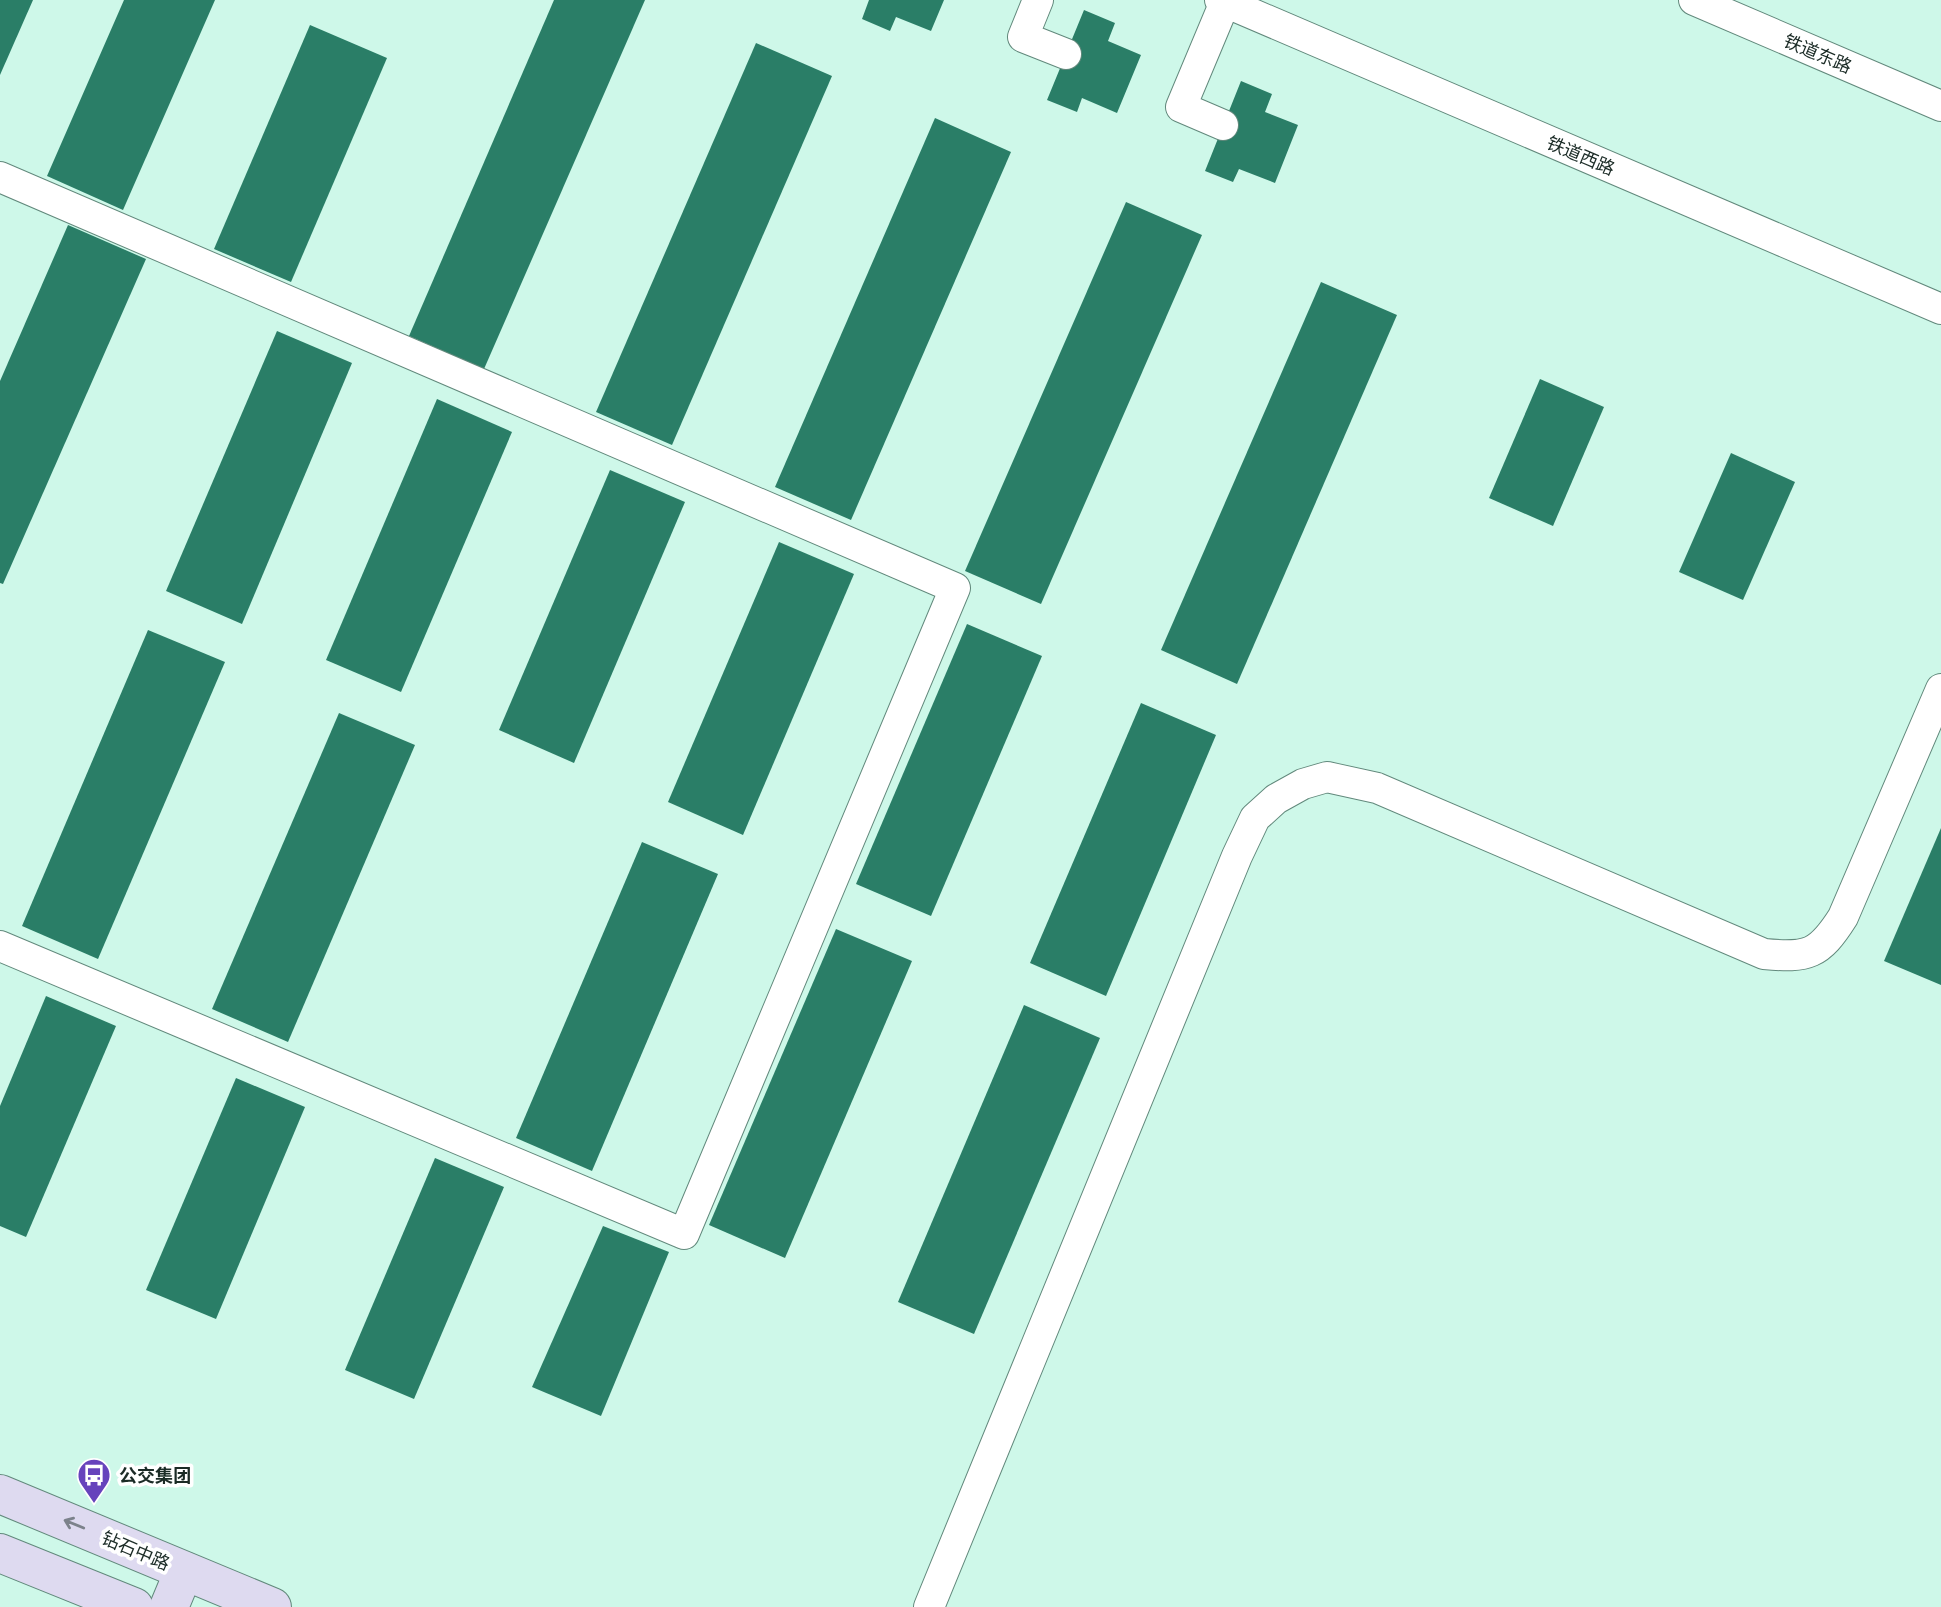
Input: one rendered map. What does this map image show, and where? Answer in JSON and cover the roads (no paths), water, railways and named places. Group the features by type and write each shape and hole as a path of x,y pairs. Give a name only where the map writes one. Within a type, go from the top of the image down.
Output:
{"main road":[{"name":"钻石中路","path":"0,1494 272,1607"},
{"path":"0,1553 134,1607"},
{"path":"169,1607 184,1571"}],"street":[{"path":"1038,0 1023,37 1066,54"},
{"name":"铁道东路","path":"1694,0 1941,106"},
{"path":"1222,1 1181,107 1223,125"},
{"name":"铁道西路","path":"1222,1 1941,309"},
{"path":"0,177 956,588 684,1234 0,946"},
{"path":"929,1607 1237,856 1255,818 1276,799 1303,784 1327,777 1377,788 1764,954 1786,956 1810,953 1828,940 1843,917 1941,689"}],"place":[{"name":"公交集团","path":"94,1505"}]}
